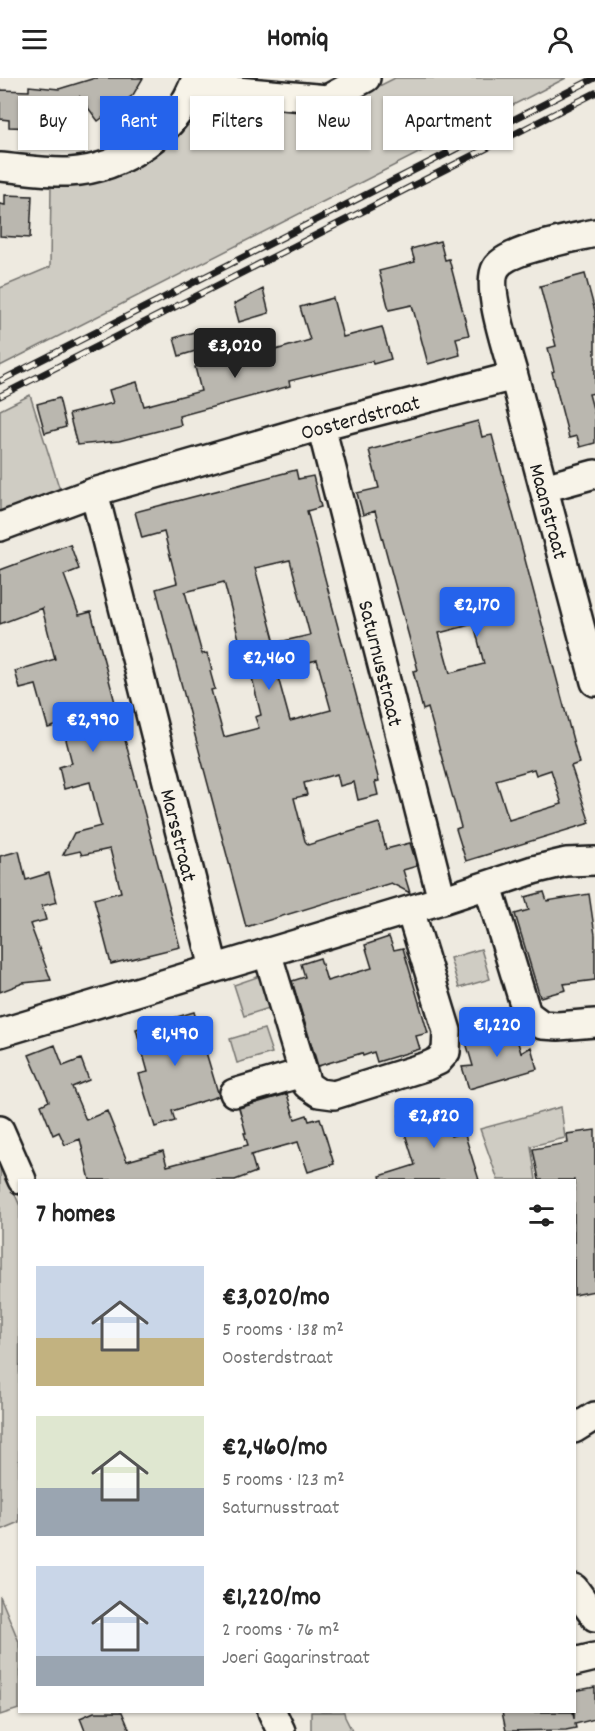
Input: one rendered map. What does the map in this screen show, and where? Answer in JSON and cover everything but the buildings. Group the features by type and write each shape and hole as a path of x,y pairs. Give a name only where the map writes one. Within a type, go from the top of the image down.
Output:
{"street":[{"path":"0,167 69,172 104,167 138,150 165,128 181,107 194,83 327,99 366,78"},
{"path":"514,376 493,293 492,279 496,267 517,253 595,233"},
{"name":"Oosterdstraat","path":"0,527 94,492 321,426 514,376"},
{"name":"Maanstraat","path":"514,376 595,681"},
{"name":"Saturnusstraat","path":"321,426 442,900"},
{"path":"544,488 595,474"},
{"name":"Marsstraat","path":"94,492 214,968"},
{"path":"0,1033 410,910 533,870 566,862 595,861"},
{"path":"488,886 527,1014 542,1025 595,1023"},
{"path":"267,952 307,1085 319,1093 334,1095 427,1066 438,1061 446,1052 447,1031 410,910"},
{"path":"234,1093 302,1073"},
{"path":"0,1130 22,1179"},
{"path":"576,1428 595,1416"},
{"path":"576,1591 595,1617"},
{"path":"576,1662 595,1657"},
{"path":"272,1713 281,1731"}],"shaded area":[{"path":"395,78 566,78 513,105 513,96 383,96 383,150 424,150 0,366 0,288 50,267 51,183 146,150 178,150 178,131 190,117 190,150 284,150 284,106 296,107 296,150 371,150 371,96 360,96"},
{"path":"30,395 60,490 0,512 0,410"},
{"path":"481,949 490,979 459,988 450,958"},
{"path":"263,975 275,1006 244,1016 234,985"},
{"path":"264,1029 272,1053 237,1063 230,1039"},
{"path":"561,1107 565,1138 531,1146 536,1179 498,1179 480,1129"},
{"path":"0,1161 18,1202 18,1522 0,1530"},
{"path":"0,1596 18,1640 18,1709 0,1715"},
{"path":"311,1713 344,1713 352,1731 311,1731"}],"railway":[{"path":"0,381 595,78"},
{"path":"0,396 595,93"}]}
